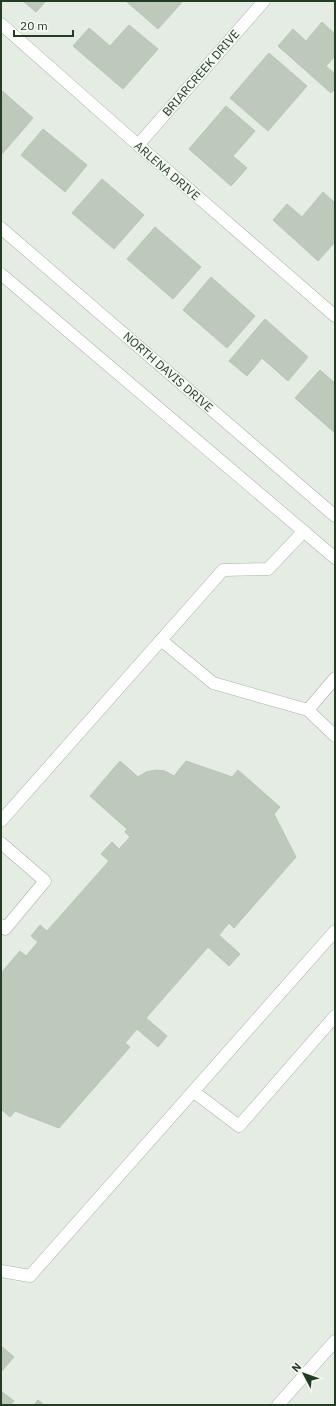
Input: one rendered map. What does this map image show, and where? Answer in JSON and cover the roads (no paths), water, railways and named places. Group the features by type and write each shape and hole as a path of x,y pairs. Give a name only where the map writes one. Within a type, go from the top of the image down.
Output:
{"street":[{"name":"BRIARCREEK DRIVE","path":"138,145 264,1"},
{"name":"ARLENA DRIVE","path":"1,24 335,316"},
{"name":"NORTH DAVIS DRIVE","path":"1,228 335,516"},
{"path":"1,274 335,558"},
{"path":"1,820 223,570 268,570 304,531"},
{"path":"161,640 213,683 308,710 335,736"},
{"path":"308,710 335,678"},
{"path":"1,843 45,881 5,929 1,925"},
{"path":"1,1271 30,1276 335,932"},
{"path":"194,1092 239,1126 335,1016"},
{"path":"278,1405 335,1341"}]}
